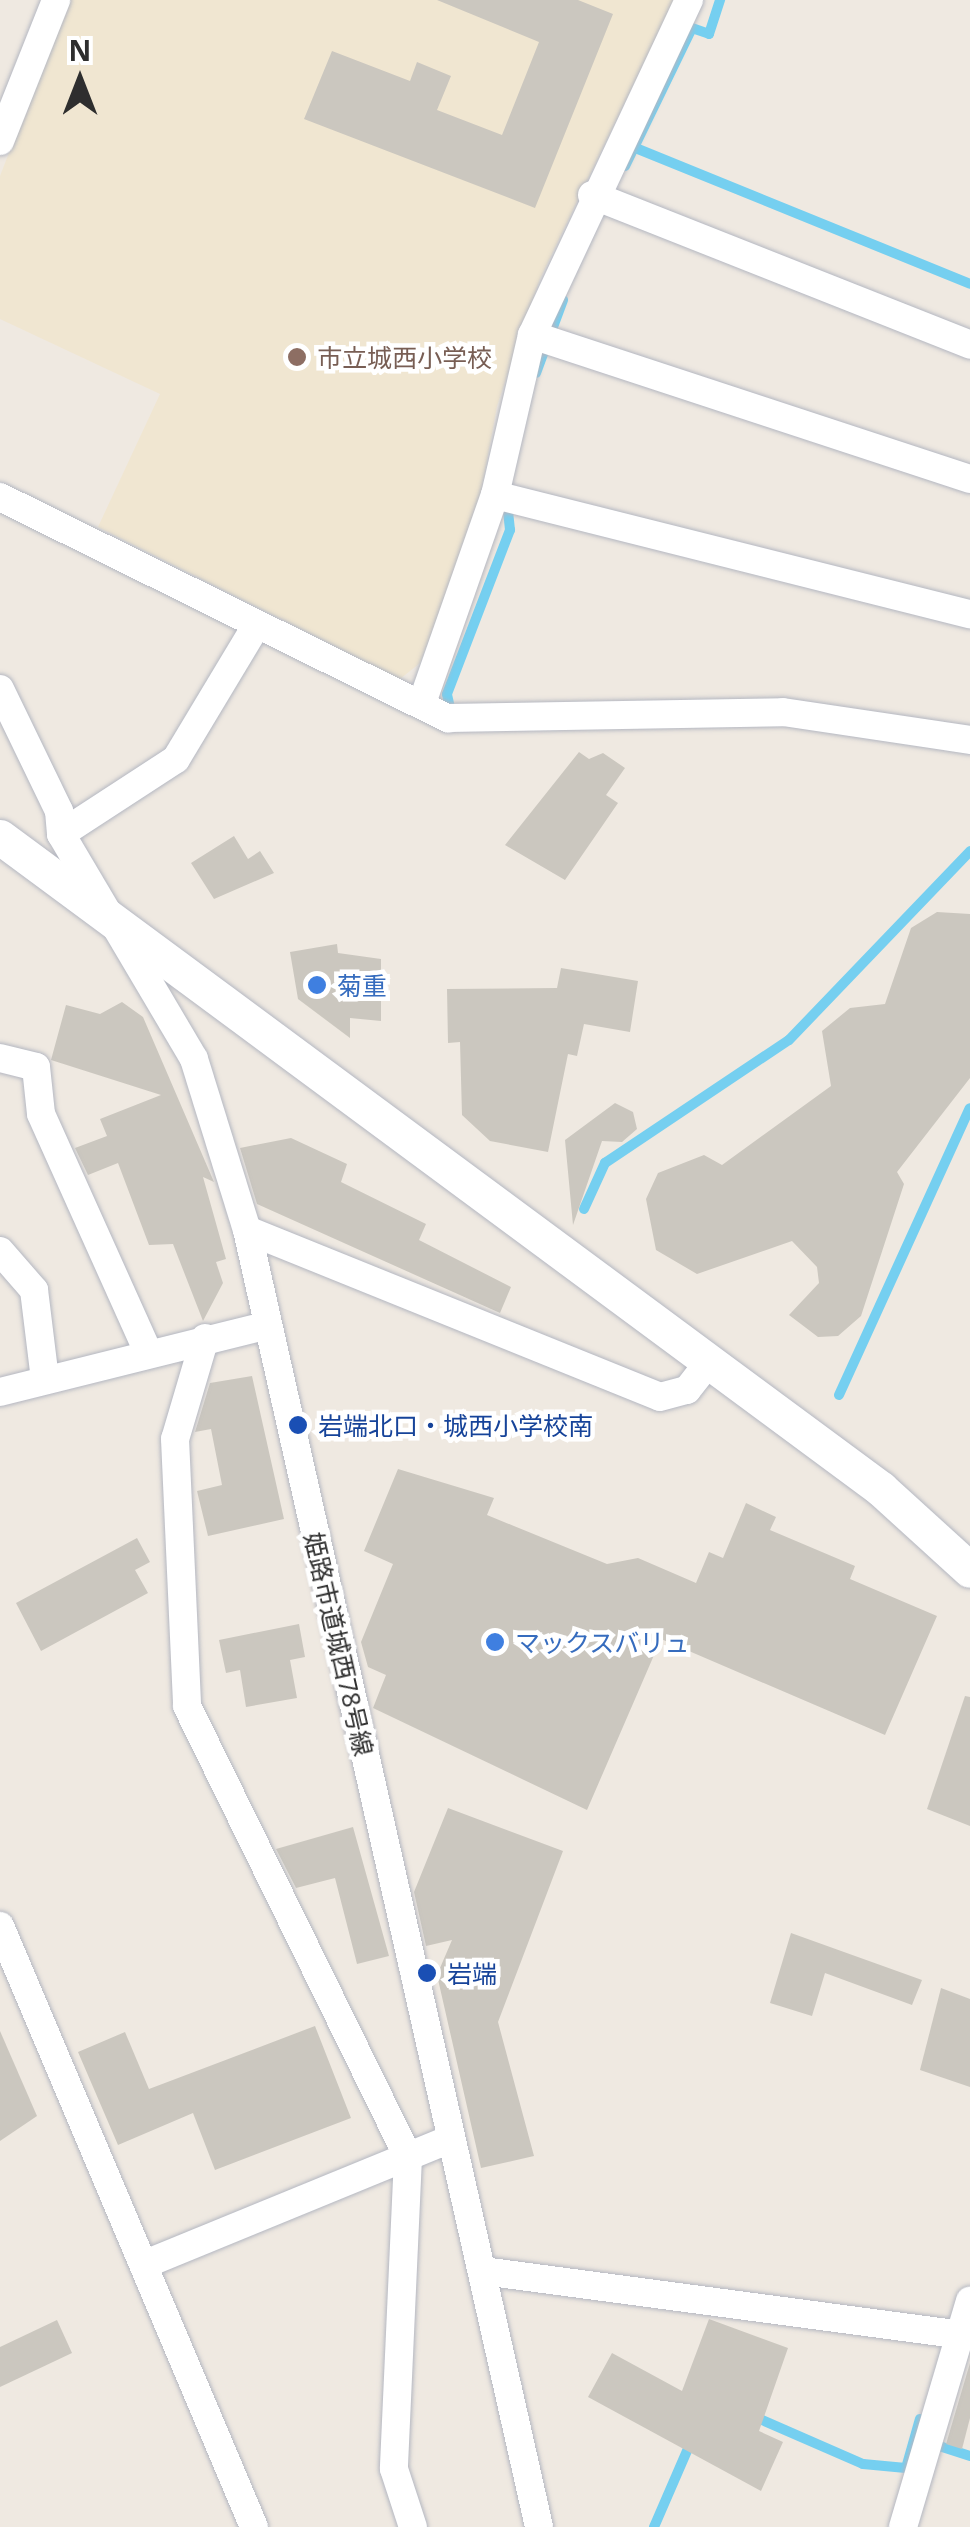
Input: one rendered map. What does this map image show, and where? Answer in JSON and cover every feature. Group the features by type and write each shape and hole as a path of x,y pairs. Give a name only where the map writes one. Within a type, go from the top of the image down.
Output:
{"street":[{"path":"0,140 56,0"},
{"path":"422,704 495,495 532,335 592,195 689,0"},
{"path":"592,195 970,344"},
{"path":"532,335 970,479"},
{"path":"495,495 970,614"},
{"path":"0,498 448,718 784,712 970,740"},
{"path":"61,834 176,760 257,624"},
{"path":"0,689 59,811 61,834 110,916 881,1489 969,1569"},
{"name":"姫路市道城西78号線","path":"0,837 110,916 194,1059 247,1230 450,2139 484,2271 538,2527"},
{"path":"0,1058 36,1068 41,1114 147,1350"},
{"path":"247,1230 660,1397 687,1390 710,1361"},
{"path":"0,1252 34,1290 45,1379"},
{"path":"0,1392 147,1350 268,1325"},
{"path":"205,1338 175,1439 187,1706 408,2157 394,2469 413,2527"},
{"path":"0,1926 148,2263 254,2527"},
{"path":"148,2263 450,2139"},
{"path":"484,2271 964,2336"},
{"path":"903,2527 964,2336 970,2301"}],"shaded area":[{"name":"市立城西小学校","path":"68,0 674,0 540,279 497,406 477,515 420,663 400,679 98,527 160,394 0,319 0,176"}],"building":[{"path":"437,0 578,0 613,14 535,208 304,119 332,51 410,81 417,62 451,76 437,110 502,135 539,42"},
{"path":"579,752 589,759 603,753 625,768 606,795 618,803 565,880 505,845"},
{"path":"234,836 248,859 260,851 274,873 214,899 191,863"},
{"path":"937,912 970,914 970,1078 897,1172 904,1184 861,1316 838,1336 818,1337 789,1315 819,1283 817,1267 792,1241 697,1274 656,1250 646,1199 658,1173 704,1155 722,1165 831,1086 822,1031 850,1008 885,1004 911,928"},
{"path":"337,944 338,953 381,959 381,1021 350,1018 350,1038 298,999 290,952"},
{"path":"561,968 638,981 630,1032 584,1024 577,1056 568,1054 548,1152 490,1141 462,1115 460,1042 448,1043 447,989 557,988"},
{"path":"122,1002 143,1017 214,1182 203,1177 226,1259 216,1262 223,1283 203,1321 173,1244 149,1245 118,1163 88,1175 75,1148 107,1136 100,1119 161,1095 51,1060 66,1005 100,1014"},
{"path":"615,1103 633,1112 637,1129 622,1142 602,1141 573,1225 565,1140"},
{"path":"291,1138 347,1164 341,1182 426,1224 419,1240 511,1287 500,1313 257,1204 240,1148"},
{"path":"252,1376 284,1519 208,1536 197,1491 222,1485 211,1429 195,1432 210,1383"},
{"path":"398,1469 494,1498 487,1515 607,1564 638,1558 696,1583 709,1552 723,1558 746,1503 776,1517 770,1530 855,1566 850,1579 937,1616 885,1735 661,1639 587,1810 373,1708 386,1675 368,1667 361,1642 393,1564 364,1551"},
{"path":"137,1538 150,1562 135,1570 148,1593 41,1651 16,1603"},
{"path":"299,1624 305,1657 290,1660 297,1698 246,1707 240,1670 226,1673 219,1640"},
{"path":"965,1696 970,1697 970,1826 927,1809"},
{"path":"448,1808 563,1851 498,2022 534,2156 481,2168 437,1975 452,1940 426,1946 414,1892"},
{"path":"353,1827 389,1956 357,1964 335,1878 296,1888 276,1849"},
{"path":"791,1933 922,1980 912,2005 825,1973 812,2016 770,2003"},
{"path":"941,1988 970,1999 970,2087 920,2070"},
{"path":"315,2026 351,2118 215,2170 193,2113 118,2145 78,2052 125,2032 149,2089"},
{"path":"0,2031 37,2116 0,2141"},
{"path":"709,2319 788,2348 759,2431 783,2442 761,2491 588,2397 612,2353 682,2391"},
{"path":"57,2320 72,2353 0,2387 0,2347"},
{"path":"970,2363 970,2418 962,2449 946,2444"}],"waterway":[{"path":"625,166 692,28 709,34 720,0"},
{"path":"638,149 970,284"},
{"path":"536,373 563,300"},
{"path":"451,712 447,694 510,530 507,501"},
{"path":"584,1209 605,1163 789,1040 970,851"},
{"path":"839,1395 970,1108"},
{"path":"753,2416 863,2464 906,2468 920,2419"},
{"path":"654,2527 692,2439"},
{"path":"933,2444 970,2456"}],"place":[{"name":"市立城西小学校","path":"297,357"},
{"name":"菊重","path":"317,985"},
{"name":"岩端北口・城西小学校南","path":"298,1425"},
{"name":"マックスバリュ","path":"495,1642"},
{"name":"岩端","path":"427,1973"}]}
